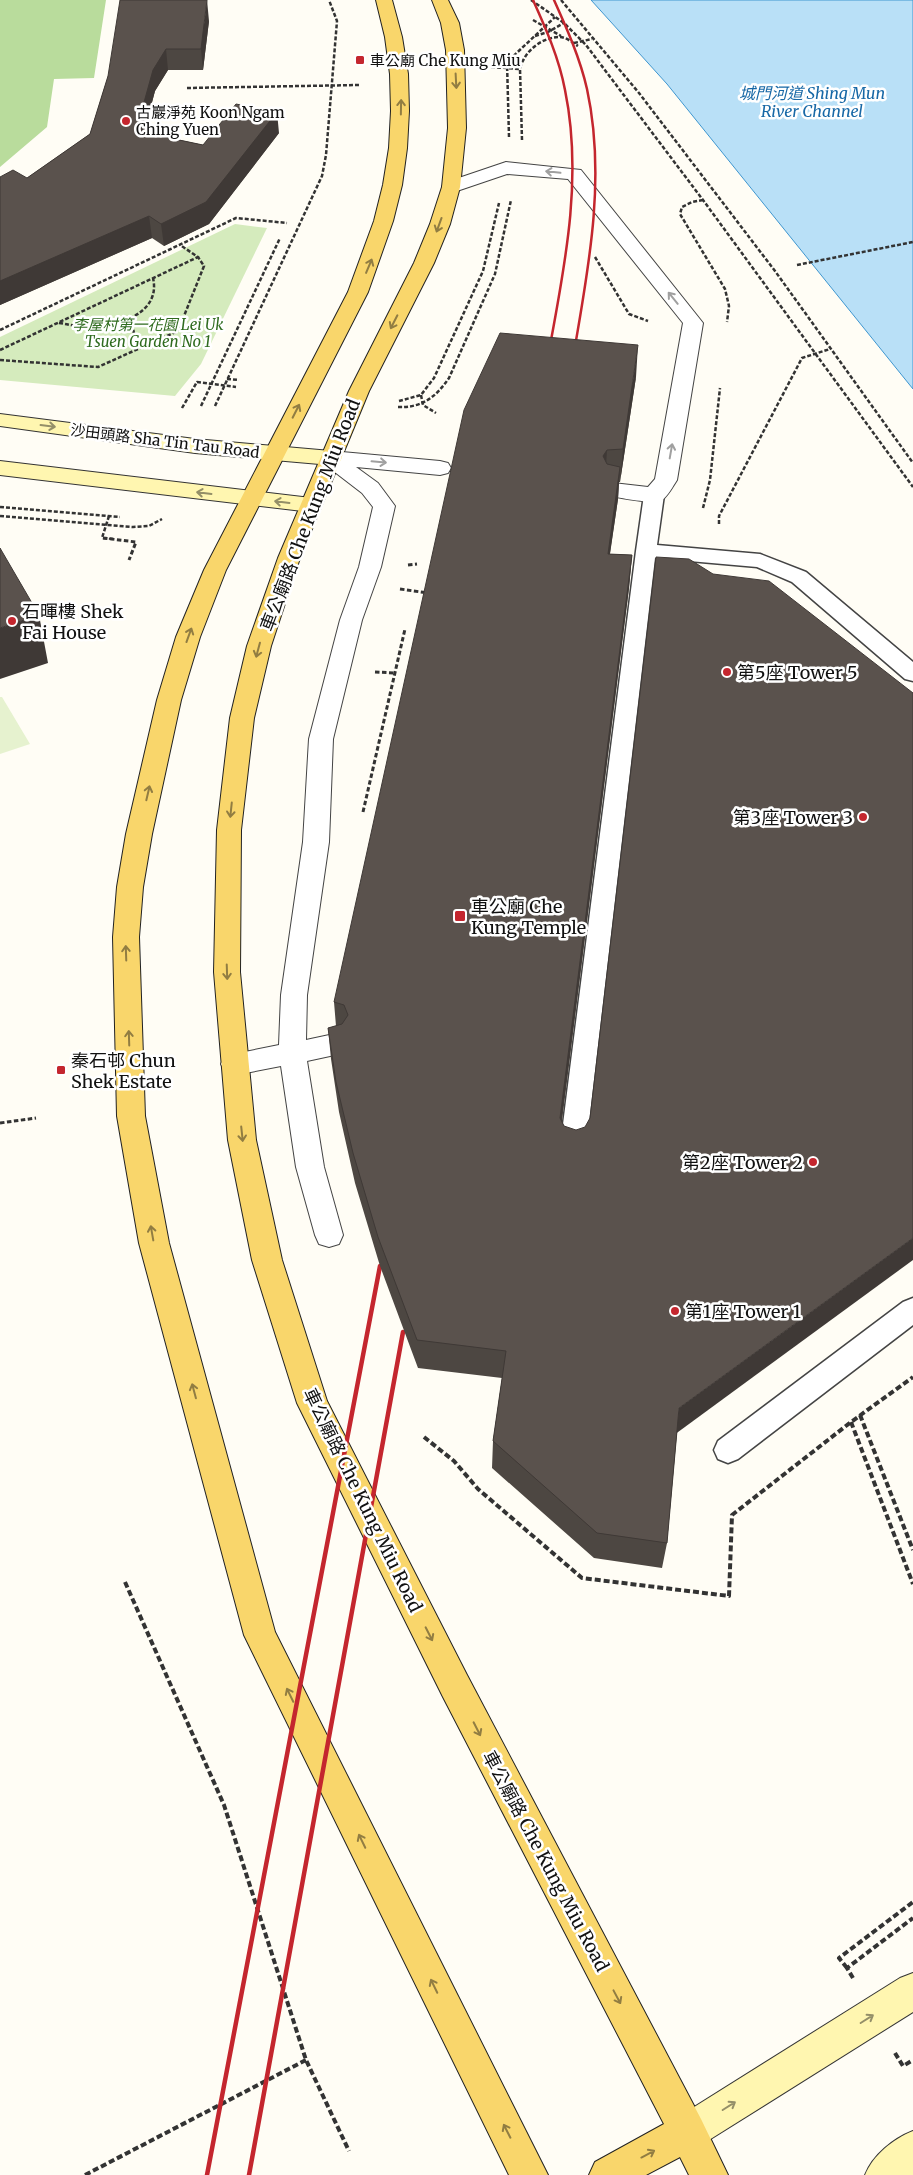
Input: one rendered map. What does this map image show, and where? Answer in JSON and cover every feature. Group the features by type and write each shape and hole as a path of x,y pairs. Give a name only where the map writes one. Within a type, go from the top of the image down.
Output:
{"main road":[{"path":"384,0 397,51 401,106 399,152 391,194 372,260 212,576 188,637 169,700 139,834 130,887 126,937 131,1116 154,1243 260,1634 529,2175"},
{"name":"車公廟路 Che Kung Miu Road","path":"440,0 450,23 455,50 458,128 451,187 440,224 424,263 359,391 289,558 259,646 242,718 229,830 227,964 242,1140 267,1260 312,1403 460,1695 709,2175"},
{"path":"608,2175 688,2132"}],"street":[{"path":"451,187 506,168 574,174 693,322 666,480 654,495 613,490"},
{"name":"沙田頭路 Sha Tin Tau Road","path":"0,420 195,446 331,458"},
{"path":"331,458 440,468"},
{"path":"329,1235 310,1167 292,1052 294,995 316,842 322,739 351,620 372,560 384,506 370,488 331,458"},
{"path":"0,468 311,505"},
{"path":"235,1064 334,1045"},
{"path":"688,2132 913,1991"},
{"path":"884,2175 913,2150"}],"lane":[{"path":"573,1148 654,495"},
{"path":"646,551 760,561 799,577 913,674"},
{"path":"728,1450 913,1310"}],"path":[{"path":"214,406 322,176 326,155 337,21 329,0"},
{"path":"531,0 564,23 582,41 704,200 913,487"},
{"path":"560,0 639,93 775,271 913,463"},
{"path":"508,89 507,62 511,55 555,17"},
{"path":"533,20 578,46"},
{"path":"534,36 551,31 564,23"},
{"path":"523,147 520,69 522,61 540,41 562,37"},
{"path":"574,43 592,39"},
{"path":"491,67 520,69"},
{"path":"187,88 359,85"},
{"path":"399,400 421,395 434,378 483,271 500,199"},
{"path":"398,407 410,408 423,405 439,392 449,378 495,274 511,200"},
{"path":"0,330 236,218 287,223"},
{"path":"200,406 280,238"},
{"path":"797,265 913,242"},
{"path":"0,360 98,367 178,330 204,266 198,257 180,245"},
{"path":"594,256 629,314 650,322"},
{"path":"0,350 198,257"},
{"path":"59,322 82,327 108,325 131,318 148,306 156,292 153,278"},
{"path":"131,318 137,350"},
{"path":"719,558 717,539 719,516 802,358 830,349"},
{"path":"227,379 239,380"},
{"path":"182,408 196,382 236,387"},
{"path":"421,395 423,405 436,413"},
{"path":"0,507 89,515"},
{"path":"0,516 106,526 149,526 166,516"},
{"path":"108,516 102,538 136,542 129,560"},
{"path":"364,812 405,629"},
{"path":"0,1124 36,1118"},
{"path":"424,1437 454,1461 478,1489 582,1578 729,1596 732,1515 860,1415 913,1377"},
{"path":"860,1415 913,1550"},
{"path":"851,1422 913,1584"},
{"path":"125,1582 224,1806 306,2060 349,2152"},
{"path":"854,1981 839,1958 913,1902"},
{"path":"847,1968 913,1918"},
{"path":"896,2055 903,2066 913,2060"},
{"path":"85,2175 306,2060"}],"green space":[{"path":"0,0 106,0 94,78 54,79 47,127 0,167"},
{"name":"李屋村第一花園 Lei Uk Tsuen Garden No 1","path":"235,224 267,228 201,364 175,396 0,380 0,337"},
{"path":"0,697 2,697 30,744 0,754"}],"water":[{"name":"城門河道 Shing Mun River Channel","path":"591,0 913,0 913,389 667,84"}],"building":[{"path":"120,0 207,0 201,49 166,49 153,70 136,131 203,145 236,104 277,112 206,202 161,224 149,216 0,281 0,177 13,170 27,178 90,134 108,76"},
{"path":"500,333 638,345 623,449 607,450 603,456 607,464 620,467 608,554 632,555 560,1118 564,1126 576,1130 585,1127 590,1118 656,557 689,559 713,574 769,581 913,693 913,1238 679,1408 667,1543 597,1533 493,1441 506,1351 417,1340 378,1237 353,1153 336,1082 328,1028 342,1024 348,1015 344,1005 334,1002 464,410"},
{"path":"0,548 39,615 0,628"}],"railway":[{"path":"533,0 552,44 562,78 570,123 572,155 570,221 549,351"},
{"path":"554,0 573,44 584,77 593,122 595,155 595,188 590,254 574,352"},
{"path":"207,2175 380,1266"},
{"path":"249,2175 403,1332"}],"place":[{"name":"車公廟 Che Kung Miu","path":"360,60"},
{"name":"古巖淨苑 Koon Ngam Ching Yuen","path":"126,121"},
{"name":"石暉樓 Shek Fai House","path":"12,621"},
{"name":"第5座 Tower 5","path":"727,672"},
{"name":"第3座 Tower 3","path":"863,817"},
{"name":"車公廟 Che Kung Temple","path":"460,916"},
{"name":"秦石邨 Chun Shek Estate","path":"61,1070"},
{"name":"第2座 Tower 2","path":"813,1162"},
{"name":"第1座 Tower 1","path":"675,1311"}]}
